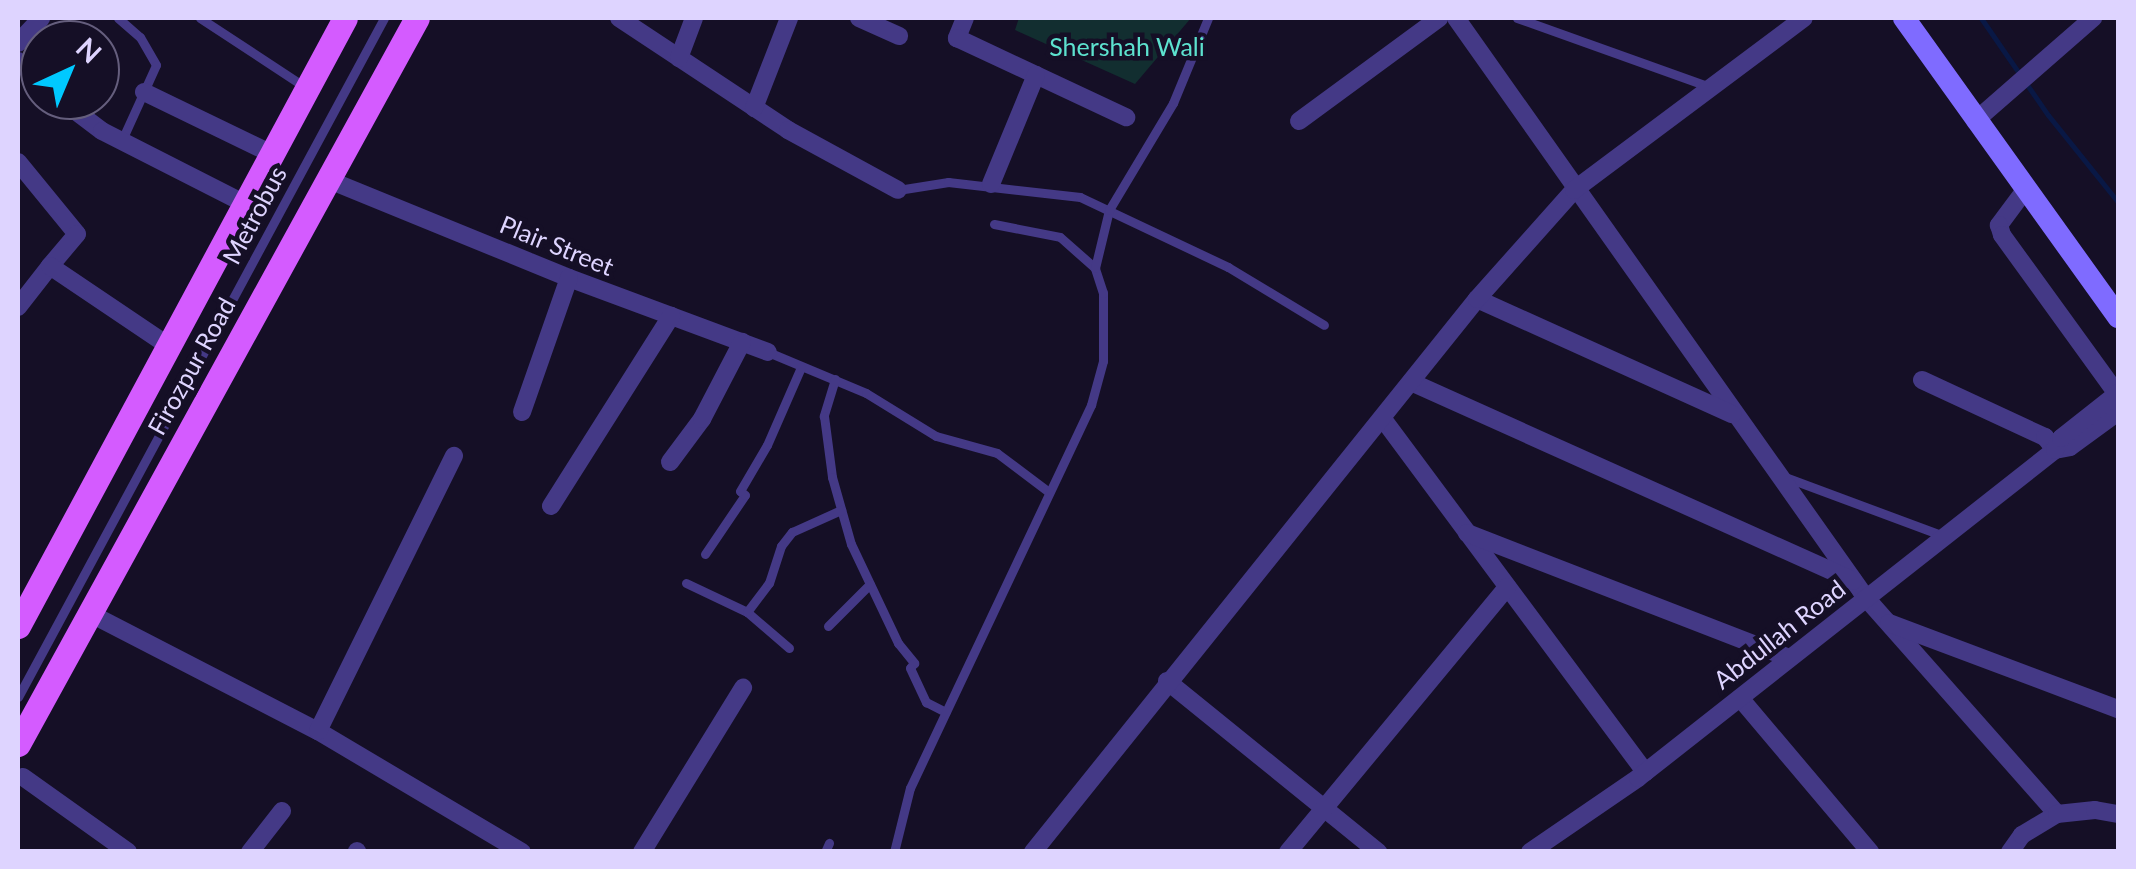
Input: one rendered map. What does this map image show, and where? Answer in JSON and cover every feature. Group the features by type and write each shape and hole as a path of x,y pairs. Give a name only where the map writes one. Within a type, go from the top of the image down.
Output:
{"main road":[{"name":"Firozpur Road","path":"18,622 345,18"},
{"name":"Firozpur Road","path":"18,744 417,18"},
{"path":"1904,18 1974,121 2118,317"}],"street":[{"path":"18,43 41,18"},
{"path":"619,18 754,108 898,190"},
{"path":"679,58 694,18"},
{"path":"754,108 789,18"},
{"path":"858,18 899,36"},
{"path":"965,18 957,38 1126,118"},
{"path":"1299,120 1439,18"},
{"path":"1456,18 1866,598 2056,814"},
{"path":"1033,852 1477,299 1574,190 1804,18"},
{"path":"1974,121 2094,18"},
{"path":"991,184 1036,74"},
{"path":"144,92 272,154"},
{"path":"89,120 120,142 245,204"},
{"path":"18,162 77,234 18,306"},
{"name":"Plair Street","path":"329,180 569,278 768,352"},
{"path":"2025,190 2000,225 2002,235 2118,394"},
{"path":"50,266 170,347"},
{"path":"522,412 569,278"},
{"path":"1477,299 1735,415"},
{"path":"551,506 671,316"},
{"path":"670,462 702,419 742,342"},
{"path":"1922,380 2045,438 2055,450"},
{"path":"1411,382 1854,581"},
{"name":"Abdullah Road","path":"1530,852 1645,772 2055,450 2061,438 2118,394"},
{"name":"Abdullah Road","path":"2055,450 2070,447 2118,412"},
{"path":"1383,419 1645,772"},
{"path":"318,731 454,456"},
{"path":"1467,533 1790,658"},
{"path":"1288,852 1508,587"},
{"path":"91,614 318,731 522,852"},
{"path":"1888,622 2118,708"},
{"path":"1167,681 1378,852"},
{"path":"642,852 743,688"},
{"path":"1740,698 1870,852"},
{"path":"24,777 128,852"},
{"path":"2010,852 2022,835 2056,814 2094,810 2118,814"},
{"path":"250,852 282,811"}],"lane":[{"path":"118,18 140,37 156,65 120,142"},
{"path":"200,18 307,89"},
{"name":"Metrobus","path":"18,697 384,18"},
{"path":"1095,268 1109,210 1173,103 1208,18"},
{"path":"1517,18 1710,87"},
{"path":"898,190 948,182 1080,197 1244,276 1324,326"},
{"path":"894,852 910,788 1091,405 1103,361 1103,293 1095,268 1060,236 994,224"},
{"path":"768,352 835,379 936,436 997,453 1048,492"},
{"path":"705,554 746,495 740,491 767,445 801,367"},
{"path":"835,379 824,416 841,510 898,644 914,663 910,668 926,702 946,712"},
{"path":"1777,474 1945,536"},
{"path":"747,612 768,583 780,546 792,532 841,510"},
{"path":"686,583 747,612 789,648"},
{"path":"828,626 870,584"}],"green space":[{"name":"Shershah Wali","path":"1019,18 1191,18 1135,84 1015,30"}],"waterway":[{"path":"1981,18 2048,115 2118,202"}]}
